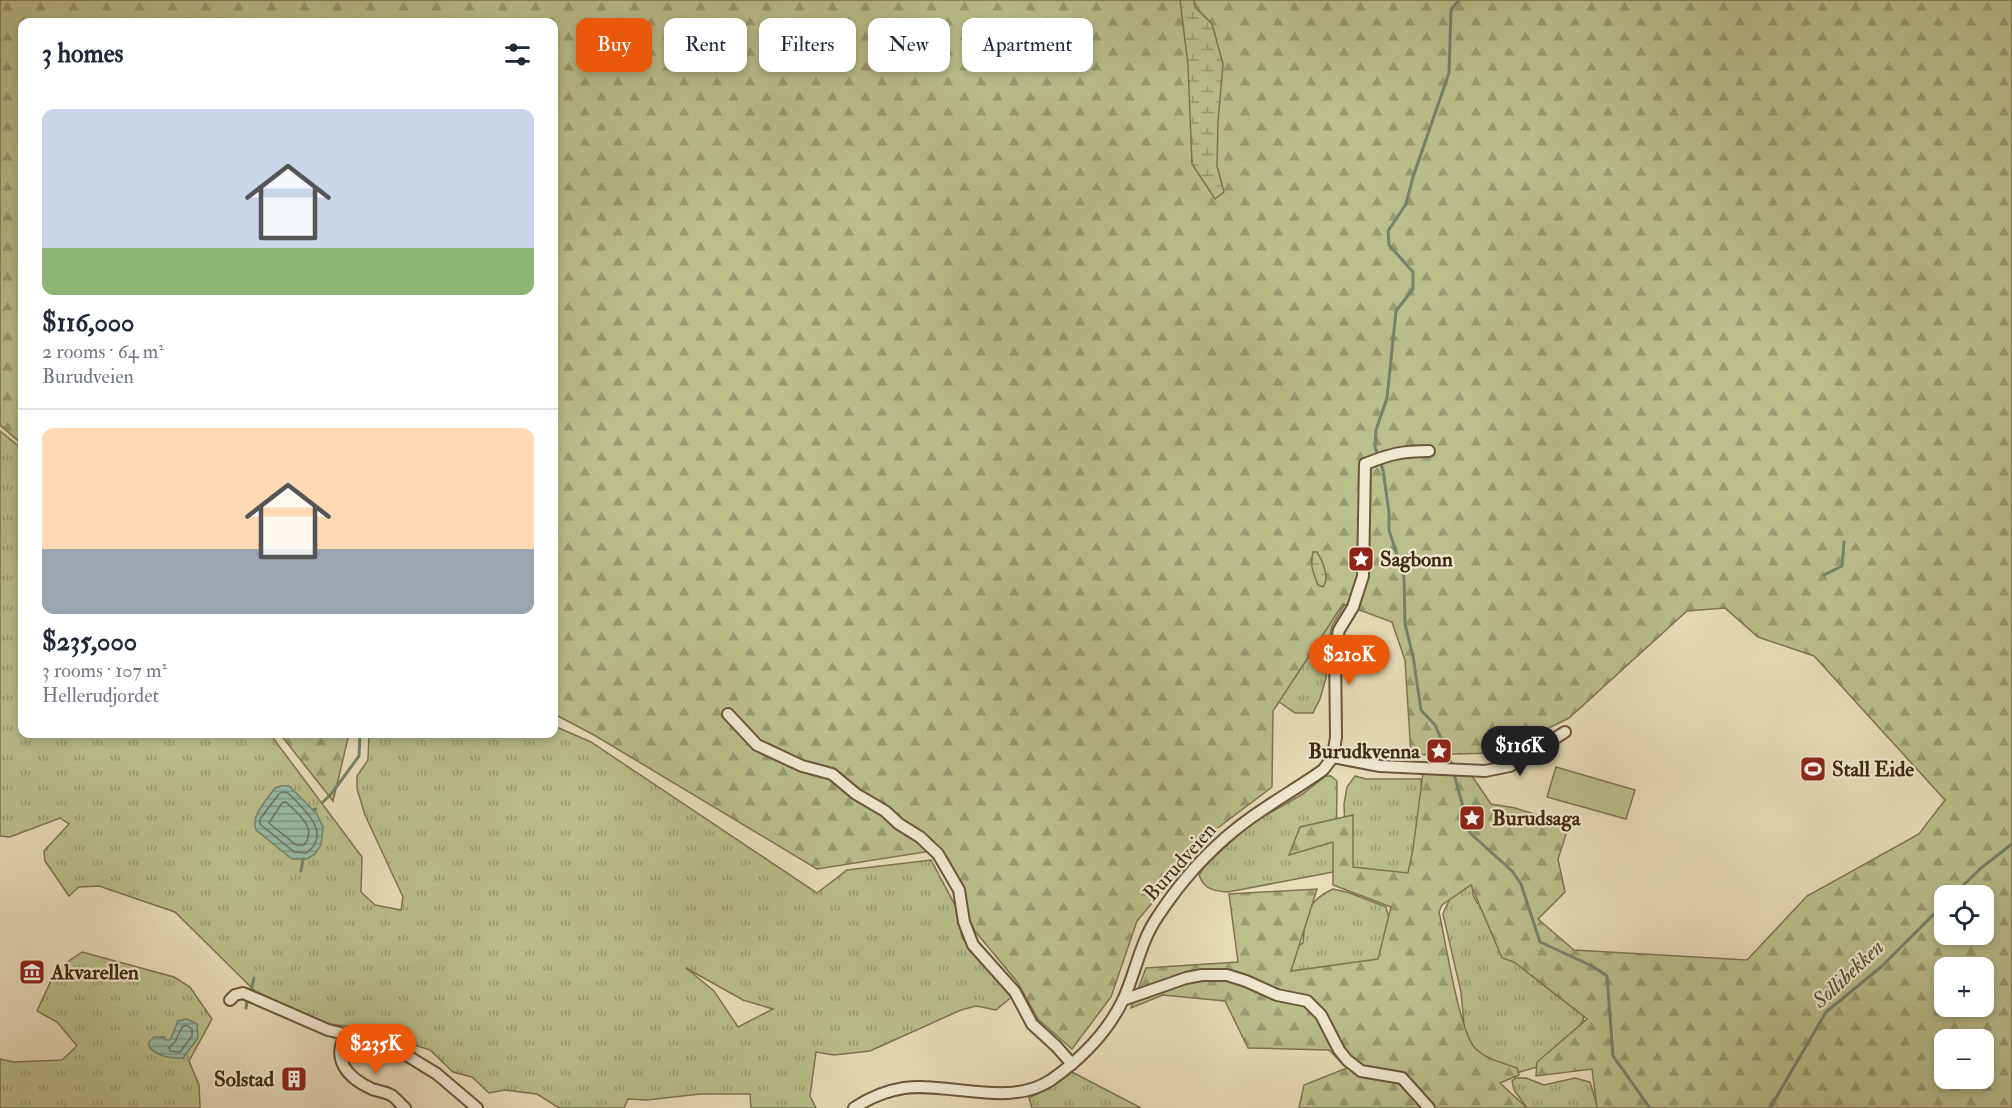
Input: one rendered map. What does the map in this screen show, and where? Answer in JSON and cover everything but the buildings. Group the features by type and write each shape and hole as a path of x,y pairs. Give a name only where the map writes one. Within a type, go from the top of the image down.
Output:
{"street":[{"path":"1429,451 1406,451 1373,461 1363,576 1353,607 1339,630 1335,648 1336,737 1333,757 1380,766 1485,771 1510,766 1565,732"},
{"path":"728,714 757,745 802,766 832,774 856,794 885,811 899,824 920,837 938,854 959,890 964,922 973,945 1015,992 1032,1024 1072,1064"},
{"name":"Burudveien","path":"854,1108 886,1092 905,1088 999,1094 1022,1093 1049,1082 1100,1038 1123,1000 1143,941 1174,893 1208,854 1236,828 1323,770 1333,757"},
{"path":"1123,1000 1186,978 1202,975 1227,975 1277,995 1307,1001 1321,1015 1339,1050 1347,1060 1362,1071 1402,1078 1429,1108"},
{"path":"230,1000 235,994 243,993 328,1030 374,1041 417,1060 477,1108"},
{"path":"346,1034 339,1051 344,1067 354,1078 370,1088 390,1095 405,1108"}],"green space":[{"path":"0,0 2012,0 2012,1108 1597,1108 1592,1069 1536,1076 1537,1062 1587,1019 1514,962 1502,958 1471,885 1442,905 1439,912 1458,1004 1463,1023 1475,1048 1489,1058 1517,1068 1519,1075 1500,1083 1527,1108 1299,1108 1304,1085 1347,1068 1329,1050 1248,1048 1225,1001 1163,995 1131,1008 1146,968 1238,962 1229,894 1317,889 1291,971 1378,959 1391,907 1333,885 1333,842 1289,855 1300,827 1353,815 1353,867 1408,873 1423,773 1472,776 1491,804 1515,808 1569,825 1558,859 1565,892 1538,919 1574,950 1747,960 1807,896 1919,834 1945,800 1814,656 1758,637 1725,608 1687,611 1569,718 1497,753 1411,755 1405,660 1392,622 1343,604 1273,711 1272,787 1211,833 1137,921 1111,997 1072,1049 1038,1019 1018,983 975,931 937,850 817,869 594,735 558,716 558,18 18,18 18,441 0,425"},
{"path":"1180,0 1194,0 1195,7 1212,24 1223,64 1217,166 1224,192 1215,199 1192,164 1188,65"},
{"path":"0,431 18,446 18,738 273,738 362,857 361,892 375,905 401,910 403,897 365,815 357,789 357,776 368,760 369,738 558,738 558,728 591,742 817,893 847,870 931,860 957,909 962,938 989,971 1015,994 996,1010 976,1006 961,1010 870,1051 834,1055 816,1052 810,1096 816,1108 751,1108 750,1094 700,1094 647,1100 628,1099 624,1108 559,1108 537,1094 505,1090 489,1093 472,1077 453,1072 430,1050 358,1027 328,1024 255,991 175,912 99,886 79,887 69,896 45,861 44,851 69,824 60,818 10,837 0,836","holes":["686,968 743,1000 773,1009 738,1027 714,991"]},
{"path":"1313,552 1317,552 1325,570 1326,579 1323,587 1318,585 1314,573"},
{"path":"1294,590 1345,604 1332,626 1327,647 1326,678 1313,713 1295,713 1275,699"},
{"path":"283,738 348,738 333,801"},
{"path":"1556,767 1635,790 1626,819 1547,797"},
{"path":"1326,776 1331,776 1337,781 1336,869 1333,872 1228,892 1206,886 1199,875 1204,867 1238,835 1256,821 1301,795"},
{"path":"1355,776 1366,779 1421,779 1422,794 1411,880 1352,872 1346,858 1344,804 1347,787"},
{"path":"1472,877 1473,895 1477,903 1485,907 1585,1002 1583,1021 1570,1041 1540,1066 1513,1074 1480,1060 1465,1036 1461,992 1443,914 1454,893"},
{"path":"1333,889 1386,907 1390,922 1388,957 1285,981 1287,952 1303,943 1306,917 1312,904"},
{"path":"82,952 174,977 190,987 212,1019 189,1061 199,1085 200,1108 0,1108 0,1059 14,1062 62,1060 77,1046 57,1022 37,1011 56,970"},
{"path":"1072,1072 1141,1108 1032,1108 1029,1098"},
{"path":"1516,1078 1526,1078 1544,1085 1575,1078 1590,1082 1598,1108 1527,1108 1514,1090 1512,1081"}],"water":[{"path":"289,786 317,814 323,827 321,845 315,854 307,859 292,859 256,830 255,819 260,808 275,788"},
{"path":"187,1019 197,1024 198,1038 183,1058 164,1056 149,1046 149,1042 154,1037 164,1037 170,1040 178,1021"}],"waterway":[{"path":"1459,0 1451,10 1449,73 1406,204 1388,231 1389,245 1413,272 1413,289 1396,311 1387,398 1376,430 1375,447 1383,470 1389,530 1404,577 1405,624 1413,656 1421,710 1435,725 1450,759 1470,833 1512,871 1521,884 1540,942 1592,966 1607,976 1613,1056 1650,1108"},
{"path":"1824,575 1842,566 1844,542"},
{"path":"323,802 359,756 360,738"},
{"name":"Sollibekken","path":"1963,885 2012,844"},
{"path":"301,871 303,859"},
{"name":"Sollibekken","path":"1770,1108 1826,1012 1881,967 1934,914"},
{"path":"251,990 254,978"},
{"path":"246,1008 247,1002"}],"place":[{"name":"Sagbonn","path":"1361,559"},
{"name":"Burudkvenna","path":"1439,751"},
{"name":"Stall Eide","path":"1813,769"},
{"name":"Burudsaga","path":"1472,818"},
{"name":"Akvarellen","path":"32,972"},
{"name":"Solstad","path":"294,1079"}]}
